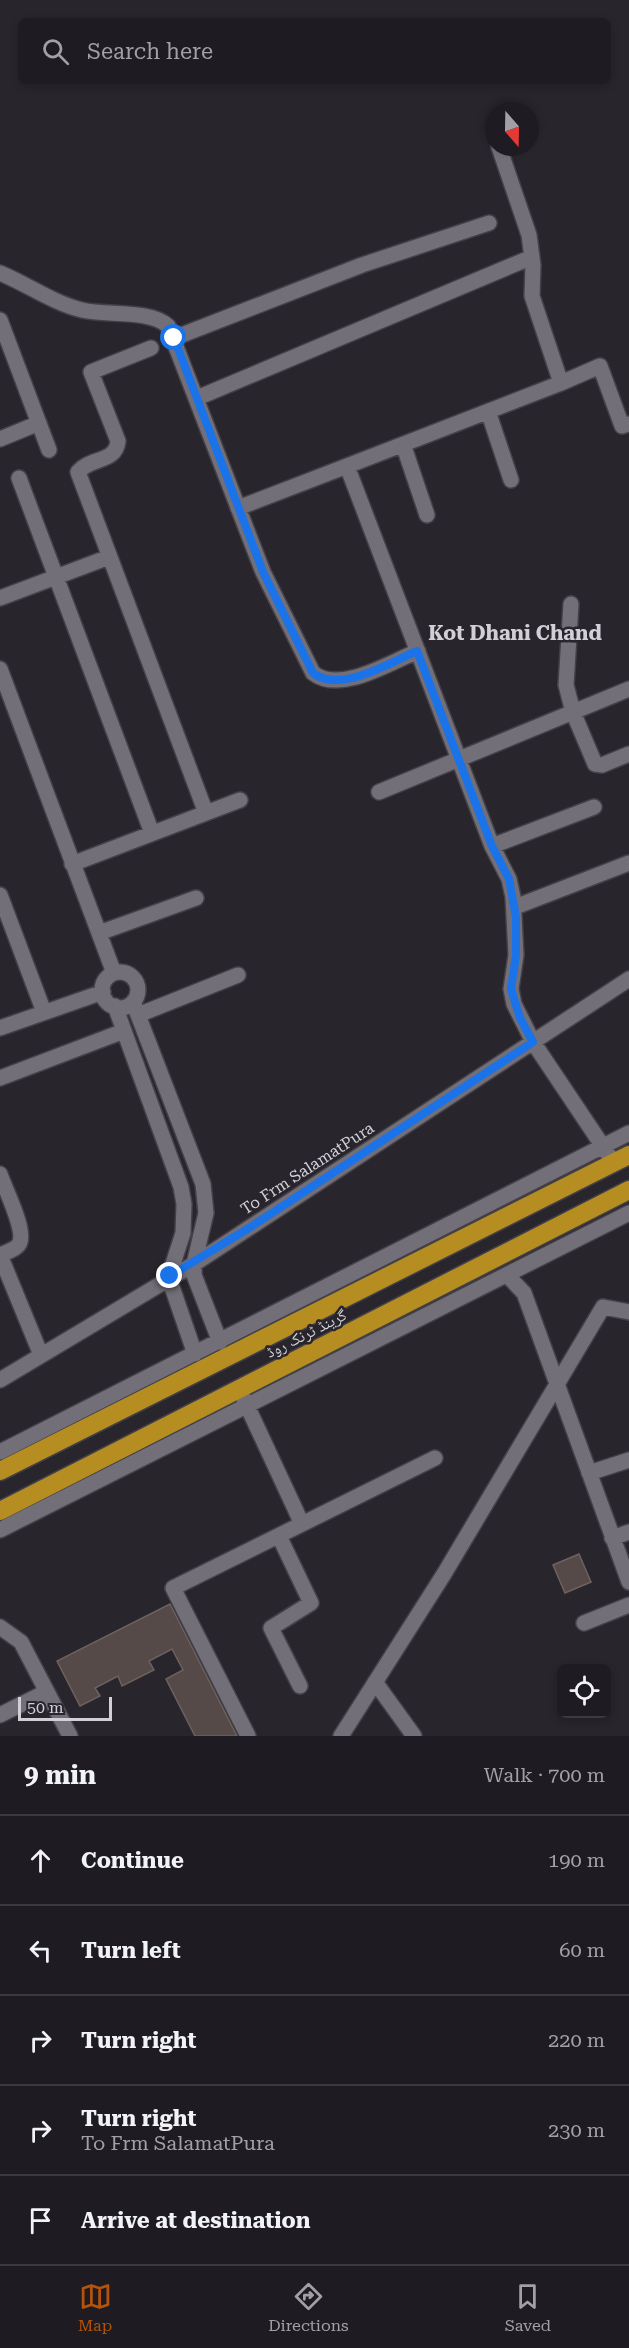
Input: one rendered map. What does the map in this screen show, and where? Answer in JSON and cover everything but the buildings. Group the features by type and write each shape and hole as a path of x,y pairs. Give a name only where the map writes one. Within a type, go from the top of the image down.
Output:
{"highway":[{"name":"گرینڈ ٹرنک روڈ","path":"0,1471 622,1159"},
{"name":"گرینڈ ٹرنک روڈ","path":"0,1511 629,1190"},
{"path":"407,1266 424,1295"}],"street":[{"path":"502,156 529,235 532,257 532,296 561,382"},
{"path":"174,338 362,265 489,223"},
{"path":"197,398 532,257"},
{"path":"0,273 26,284 53,300 81,310 152,317 162,321 174,338 263,572 313,673 320,678 343,682 417,651"},
{"path":"0,320 6,355 39,423 49,450"},
{"path":"151,348 92,372 118,441 118,449 113,455 83,466 78,472 206,813"},
{"path":"238,508 600,366 622,426 629,424"},
{"path":"488,411 511,480"},
{"path":"0,439 39,423"},
{"path":"403,444 427,515"},
{"path":"347,466 492,846 509,879 514,907 516,955 511,989 520,1018 533,1042 603,1146 622,1159"},
{"path":"19,478 152,833"},
{"path":"0,598 109,558"},
{"path":"571,604 566,685 573,712 595,764 602,765 629,754"},
{"path":"0,670 114,973"},
{"path":"379,792 629,689"},
{"path":"72,864 240,800"},
{"path":"492,846 594,807"},
{"path":"514,907 629,863"},
{"path":"0,895 44,1012"},
{"path":"99,933 196,898"},
{"path":"220,1342 194,1275 194,1264 206,1214 203,1184 136,1008 138,992 135,980 126,973 114,973 105,980 103,992 107,1001 115,1006 136,1008 238,975"},
{"name":"To Frm SalamatPura","path":"0,1380 170,1276 194,1264 629,979"},
{"path":"0,1028 103,992"},
{"path":"115,1006 181,1187 184,1204 183,1233 170,1276 172,1292 195,1354"},
{"path":"0,1078 124,1031"},
{"path":"0,1452 220,1342 439,1228 629,1134"},
{"path":"0,1174 20,1229 21,1241 17,1246 0,1255 41,1355"},
{"path":"0,1530 629,1213"},
{"path":"439,1228 448,1246"},
{"path":"464,1274 473,1292"},
{"path":"507,1275 524,1293 559,1383 629,1582"},
{"path":"341,1736 444,1574 603,1307 629,1312"},
{"path":"239,1389 302,1524"},
{"path":"248,1736 173,1588 435,1458"},
{"path":"589,1473 629,1460"},
{"path":"612,1538 629,1532"},
{"path":"279,1536 311,1603 271,1628 300,1686"},
{"path":"585,1623 629,1605"},
{"path":"0,1626 21,1642 70,1736"},
{"path":"375,1682 414,1736"},
{"path":"0,1715 46,1692"}],"district":[{"name":"Kot Dhani Chand","path":"515,633"}],"route":[{"path":"170,1276 194,1264 533,1042 514,1004 511,989 516,955 516,917 509,879 492,846 417,651 343,682 329,681 313,673 263,572 174,338"}]}
